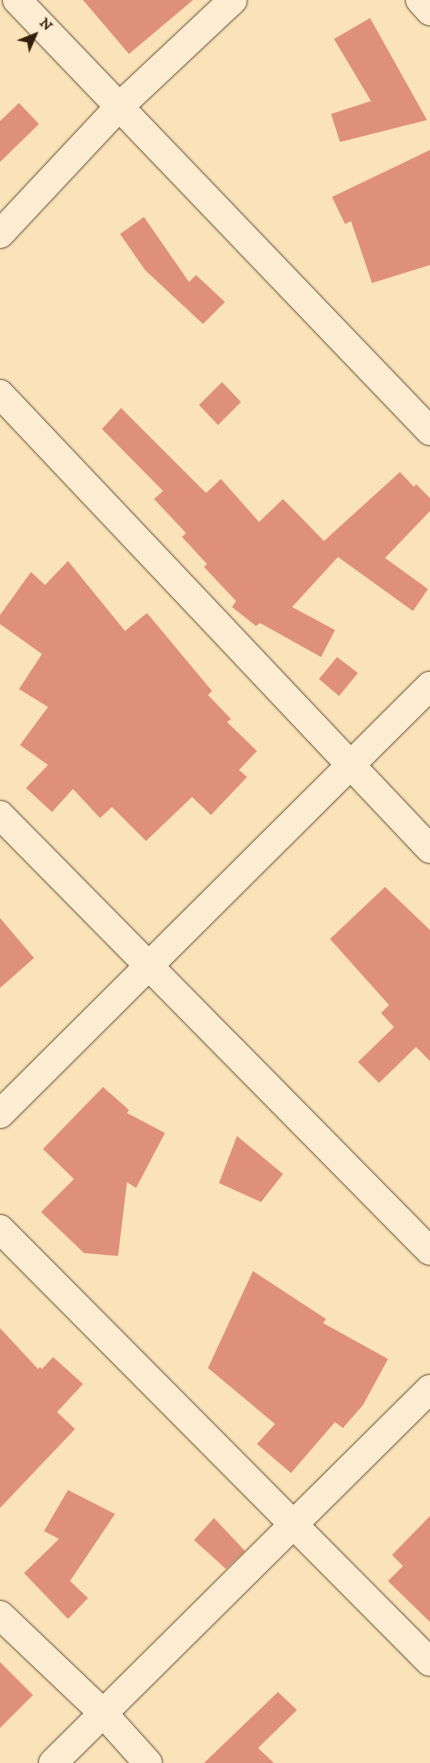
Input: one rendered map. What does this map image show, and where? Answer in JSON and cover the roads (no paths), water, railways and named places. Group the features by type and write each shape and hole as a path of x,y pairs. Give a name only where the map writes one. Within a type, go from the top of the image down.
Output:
{"street":[{"path":"17,0 430,432"},
{"path":"0,234 119,106 233,0"},
{"path":"420,0 430,11"},
{"path":"0,394 430,849"},
{"path":"0,1114 430,686"},
{"path":"0,815 430,1251"},
{"path":"0,1229 430,1662"},
{"path":"53,1763 430,1389"},
{"path":"0,1615 103,1713 148,1763"}]}
